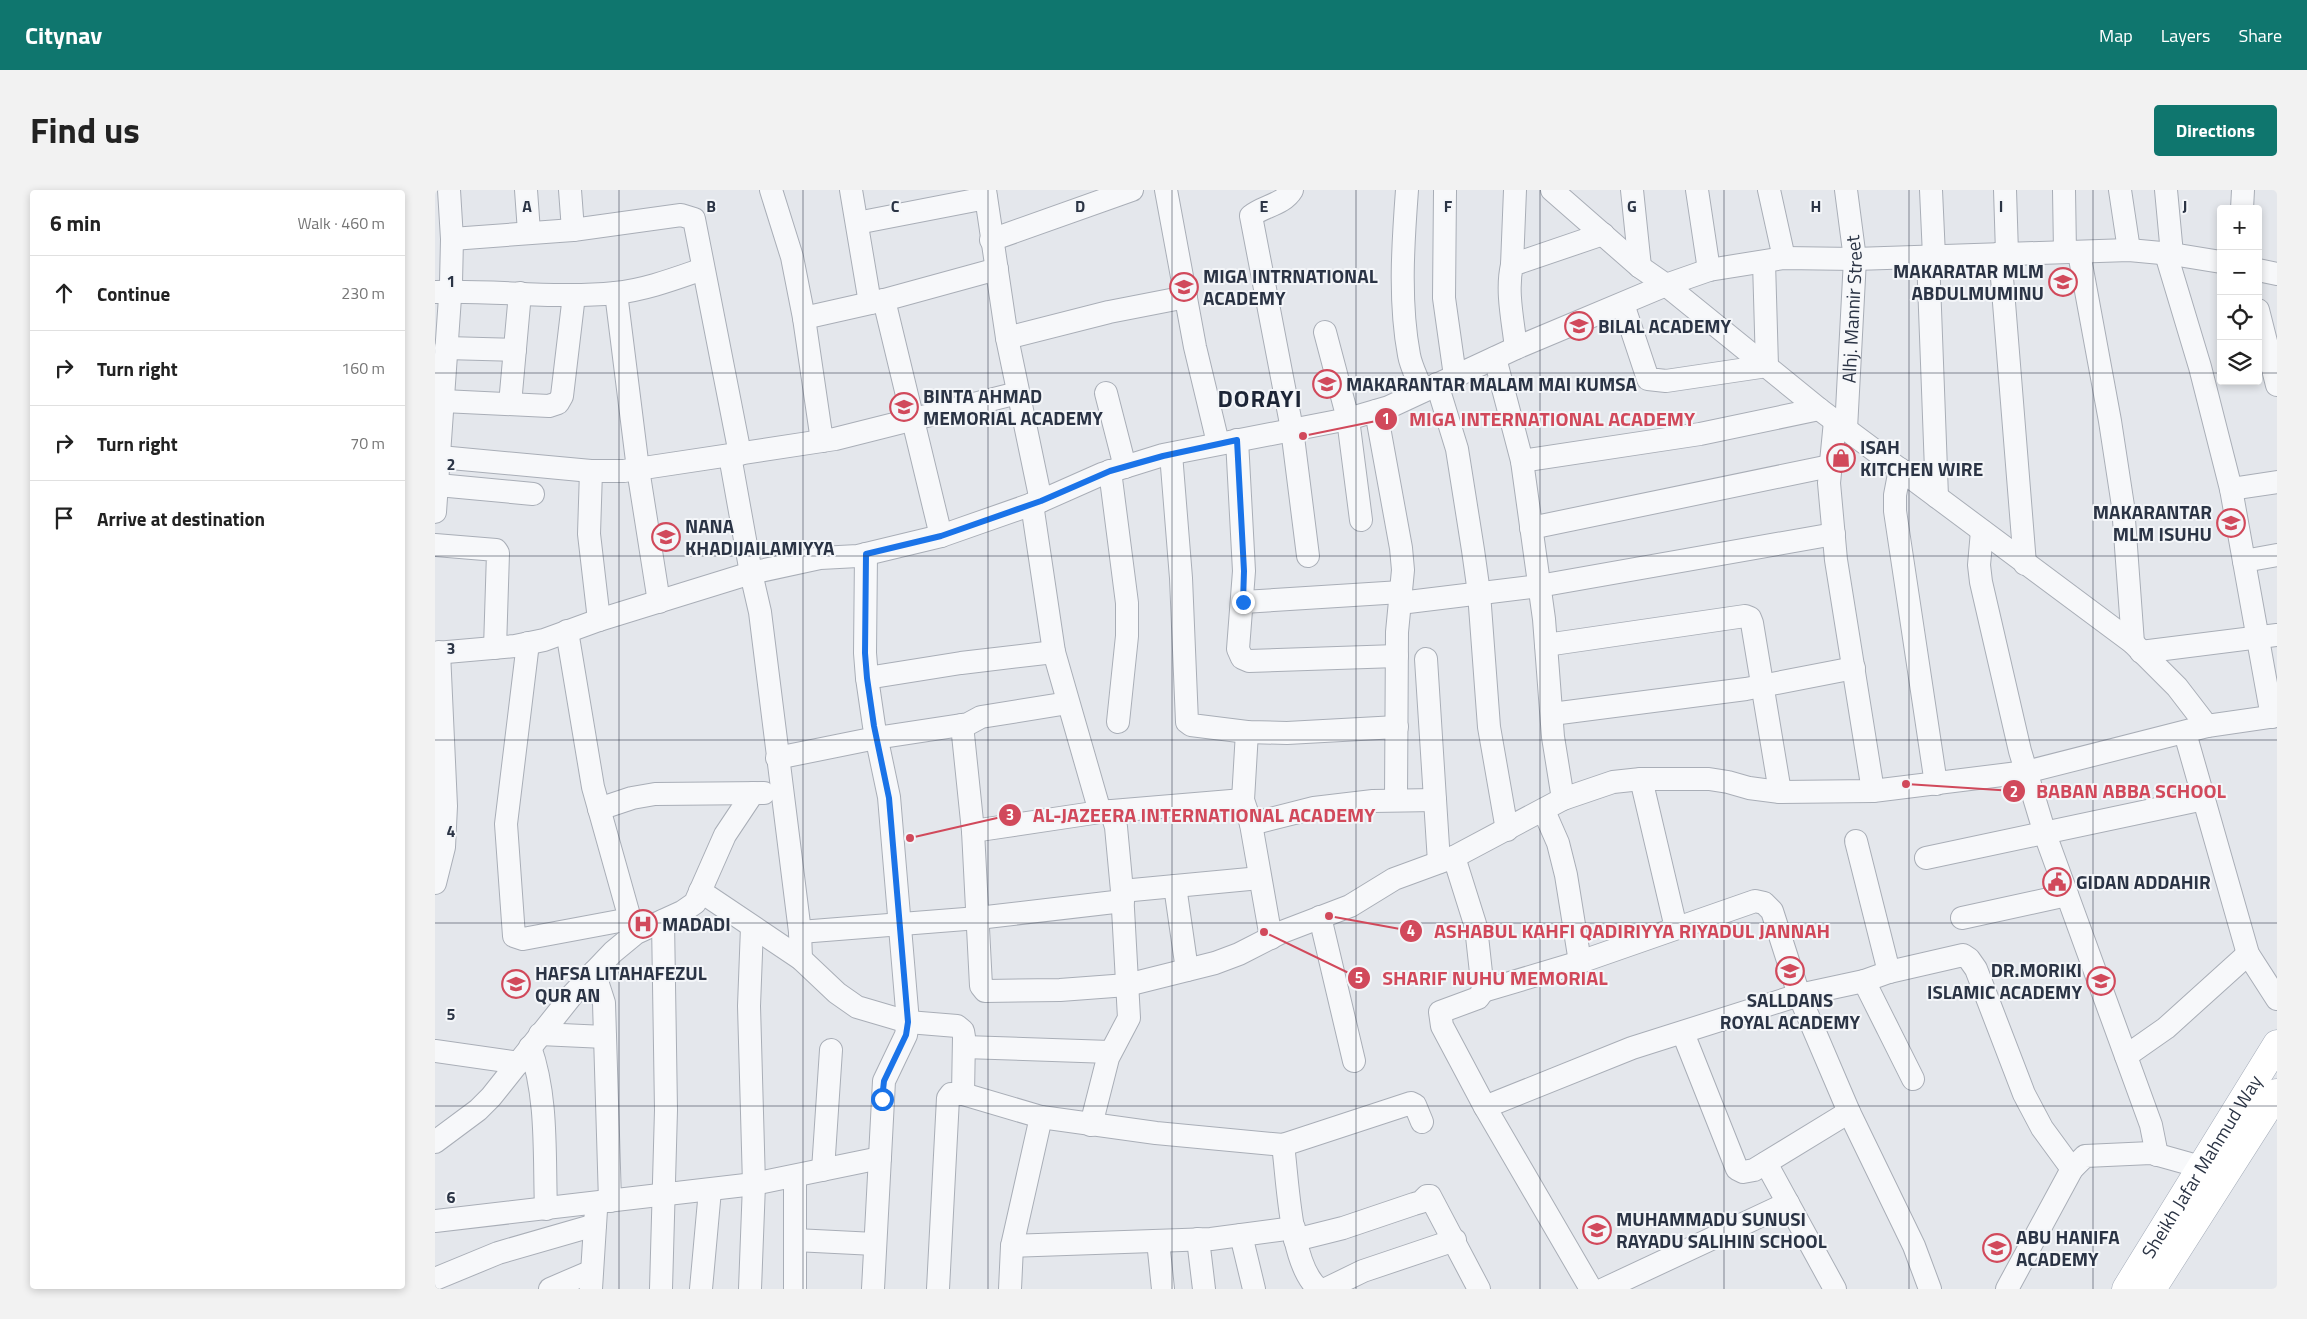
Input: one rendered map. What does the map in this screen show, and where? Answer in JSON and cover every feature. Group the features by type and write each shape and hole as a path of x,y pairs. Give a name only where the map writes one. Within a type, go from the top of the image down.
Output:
{"main road":[{"name":"Sheikh Jafar Mahmud Way","path":"2126,1289 2277,1044"},
{"name":"Sheikh Jafar Mahmud Way","path":"2153,1289 2269,1120 2277,1093"}],"street":[{"path":"435,512 440,457 438,435 443,401 446,348 443,292 452,239 449,190"},
{"path":"525,190 529,232"},
{"path":"570,190 573,230"},
{"path":"771,190 792,257 804,318 822,441"},
{"path":"851,190 857,223 877,301 911,420 941,536"},
{"path":"991,240 1132,190"},
{"path":"1167,190 1195,346 1228,442 1244,571 1238,649 1242,658 1249,661 1397,656"},
{"path":"1292,190 1269,208 1251,216 1292,430 1307,556"},
{"path":"1407,190 1402,248 1405,322 1409,356 1438,384"},
{"path":"1515,190 1512,265 1510,273 1516,348"},
{"path":"1552,190 1640,267 1666,285 1833,420 2137,648 2177,687 2207,726"},
{"path":"1632,190 1640,267"},
{"path":"1697,190 1709,270"},
{"path":"1767,366 1774,260 1769,190"},
{"name":"Alhj. Mannir Street","path":"1846,190 1855,259 1833,420 1829,484 1834,534 1873,791"},
{"path":"1931,190 1937,497"},
{"path":"2005,190 2003,253 2025,564"},
{"path":"2064,190 2072,253 2110,421 2123,506 2137,648"},
{"path":"2120,190 2129,250"},
{"path":"962,725 973,830 981,986 985,991 1060,990 1127,985 1187,970 1239,954 1271,938 1350,906 1394,879 1446,860 1544,811 1563,799 1613,782 1641,778 1709,779 1749,788 1780,792 1873,791 2026,772 2207,726 2275,717 2268,637 2245,561 2231,489 2169,254 2166,190"},
{"path":"2242,205 2243,190"},
{"path":"1445,191 1444,298 1438,384 1457,449 1479,593 1489,728 1507,830"},
{"path":"857,223 986,194 991,240 1036,503 1054,652 1068,703 1106,812 1116,827 1129,1018 1110,1052 1091,1125"},
{"path":"452,239 573,230 681,215 694,219 735,455 751,573 760,612 800,932 801,959"},
{"path":"1512,265 1603,234"},
{"path":"435,883 438,860 444,847 440,795 437,653 528,643 751,573 820,558 866,554 941,536 1036,503 1118,469 1171,454 1347,419 1376,411 1516,348 1666,285 1709,270 1774,260 2129,250 2217,261"},
{"path":"443,292 574,295 616,293 659,284 703,269"},
{"path":"804,318 997,269"},
{"path":"2262,271 2277,274"},
{"path":"510,404 520,293"},
{"path":"616,293 638,469 659,602"},
{"path":"443,401 549,406 558,403 561,396 574,295"},
{"path":"1007,338 1109,312 1186,297"},
{"path":"1623,304 1648,379 1666,381 1767,366"},
{"path":"2262,326 2277,385"},
{"path":"1325,332 1347,419 1361,520"},
{"path":"446,348 515,350"},
{"path":"1495,358 1522,461 1547,645 1553,737 1563,799"},
{"path":"440,457 591,471 638,469 822,441 1018,393"},
{"path":"1106,393 1118,469 1127,603 1127,636 1118,722"},
{"path":"1376,411 1401,548 1403,570 1397,656 1397,799"},
{"path":"1522,461 1700,434 1833,420"},
{"path":"1171,454 1181,578 1187,722 1191,725 1247,732 1326,732 1397,727"},
{"path":"1531,528 1830,466"},
{"path":"1900,469 1895,495 1895,511 1936,784"},
{"path":"591,471 589,534 599,620"},
{"path":"2231,489 2277,482"},
{"path":"438,485 533,494"},
{"path":"1982,531 1979,565 1981,582 2026,772 2045,834 2151,1125 2157,1155"},
{"path":"1243,602 1400,598 1479,593 1539,586 1834,534"},
{"path":"435,545 496,550 498,554 495,648"},
{"path":"866,554 865,653 867,678 876,738 889,798 908,1022 906,1035 884,1081 873,1289"},
{"path":"2245,561 2277,554"},
{"path":"1547,645 1745,616 1750,618 1780,792"},
{"path":"567,631 593,787 633,926"},
{"path":"2137,648 2268,637"},
{"path":"528,643 506,824 514,936 523,939 633,926 663,921 681,912 695,903 725,835 753,793"},
{"path":"867,678 961,663 1054,652"},
{"path":"1426,659 1435,800 1446,860 1476,927 1483,991"},
{"path":"1552,714 1762,686 1854,668"},
{"path":"777,758 876,738 962,725 974,722 981,717 1068,703"},
{"path":"1247,732 1243,800 1251,824 1271,938"},
{"path":"2185,733 2248,954 2277,999"},
{"path":"1641,778 1676,928"},
{"path":"599,809 655,794 782,792"},
{"path":"1251,824 1314,808 1397,799 1435,800"},
{"path":"1926,858 2204,799"},
{"path":"973,830 1106,812 1243,800"},
{"path":"1544,811 1558,843 1566,875 1580,962"},
{"path":"1856,841 1889,972"},
{"path":"800,932 899,926 978,918 1175,886 1260,878"},
{"path":"1175,886 1187,970"},
{"path":"700,891 801,959 837,993 857,1007 908,1022 957,1026 963,1031 963,1094"},
{"path":"1962,918 2067,895"},
{"path":"1591,1289 1445,1035 1440,1012 1478,998 1483,991 1580,962 1755,901 1764,903 1772,911 1799,995 1849,1112 1914,1246 1930,1289"},
{"path":"1321,917 1354,1061"},
{"path":"661,1289 666,1110 663,921"},
{"path":"435,1142 478,1110 633,926"},
{"path":"749,1289 754,1184 749,1006 752,927"},
{"path":"1485,1107 1632,1048 1799,995 1864,981 1889,972 1963,954 1969,958 1976,968 2024,1094 2042,1128 2072,1170"},
{"path":"2127,1056 2172,1023 2248,954"},
{"path":"550,1289 592,1280 601,1210 605,1037 604,1003 594,972"},
{"path":"1864,981 1913,1079"},
{"path":"1683,1033 1737,1170 1743,1172 1754,1170 1849,1112"},
{"path":"435,1051 530,1048 605,1037"},
{"path":"964,1047 1110,1052"},
{"path":"530,1048 535,1060 541,1102 546,1209"},
{"path":"823,1170 831,1050"},
{"path":"938,1289 948,1098 951,1094 963,1094 1041,1117 1091,1125 1283,1145 1411,1103 1415,1105 1422,1122"},
{"path":"1010,1289 1012,1246 1041,1117"},
{"path":"1283,1145 1294,1234 1301,1265 1308,1277 1319,1289"},
{"path":"2007,1289 2072,1170 2085,1156 2157,1155 2201,1167"},
{"path":"435,1279 601,1210 664,1196 754,1184 880,1158"},
{"path":"1766,1163 1833,1288"},
{"path":"795,1176 795,1289"},
{"path":"701,1289 710,1190"},
{"path":"1012,1246 1198,1240 1241,1235 1294,1234 1351,1226 1421,1202 1427,1196 1432,1198 1479,1289"},
{"path":"1603,1289 1788,1203"},
{"path":"435,1221 546,1209 601,1210"},
{"path":"1241,1235 1254,1289"},
{"path":"795,1240 875,1244"},
{"path":"1198,1240 1205,1289"},
{"path":"1326,1289 1363,1271 1455,1240"},
{"path":"1158,1241 1163,1289"}],"place":[{"name":"MAKARATAR MLM ABDULMUMINU","path":"2063,282"},
{"name":"MIGA INTRNATIONAL ACADEMY","path":"1184,287"},
{"name":"BILAL ACADEMY","path":"1579,326"},
{"name":"MAKARANTAR MALAM MAI KUMSA","path":"1327,384"},
{"name":"BINTA AHMAD MEMORIAL ACADEMY","path":"904,407"},
{"name":"MIGA INTERNATIONAL ACADEMY","path":"1303,436"},
{"name":"ISAH KITCHEN WIRE","path":"1841,458"},
{"name":"MAKARANTAR MLM ISUHU","path":"2231,523"},
{"name":"NANA KHADIJAILAMIYYA","path":"666,537"},
{"name":"BABAN ABBA SCHOOL","path":"1906,784"},
{"name":"AL-JAZEERA INTERNATIONAL ACADEMY","path":"910,838"},
{"name":"GIDAN ADDAHIR","path":"2057,882"},
{"name":"ASHABUL KAHFI QADIRIYYA RIYADUL JANNAH","path":"1329,916"},
{"name":"MADADI","path":"643,924"},
{"name":"SHARIF NUHU MEMORIAL","path":"1264,932"},
{"name":"SALLDANS ROYAL ACADEMY","path":"1790,971"},
{"name":"DR.MORIKI ISLAMIC ACADEMY","path":"2101,981"},
{"name":"HAFSA LITAHAFEZUL QUR AN","path":"516,984"},
{"name":"MUHAMMADU SUNUSI RAYADU SALIHIN SCHOOL","path":"1597,1230"},
{"name":"ABU HANIFA ACADEMY","path":"1997,1248"}],"district":[{"name":"DORAYI","path":"1260,399"}],"route":[{"path":"882,1099 884,1081 906,1035 908,1022 889,798 874,726 867,678 865,653 866,554 941,536 1041,501 1110,471 1163,456 1237,440 1244,571 1243,602"}]}
